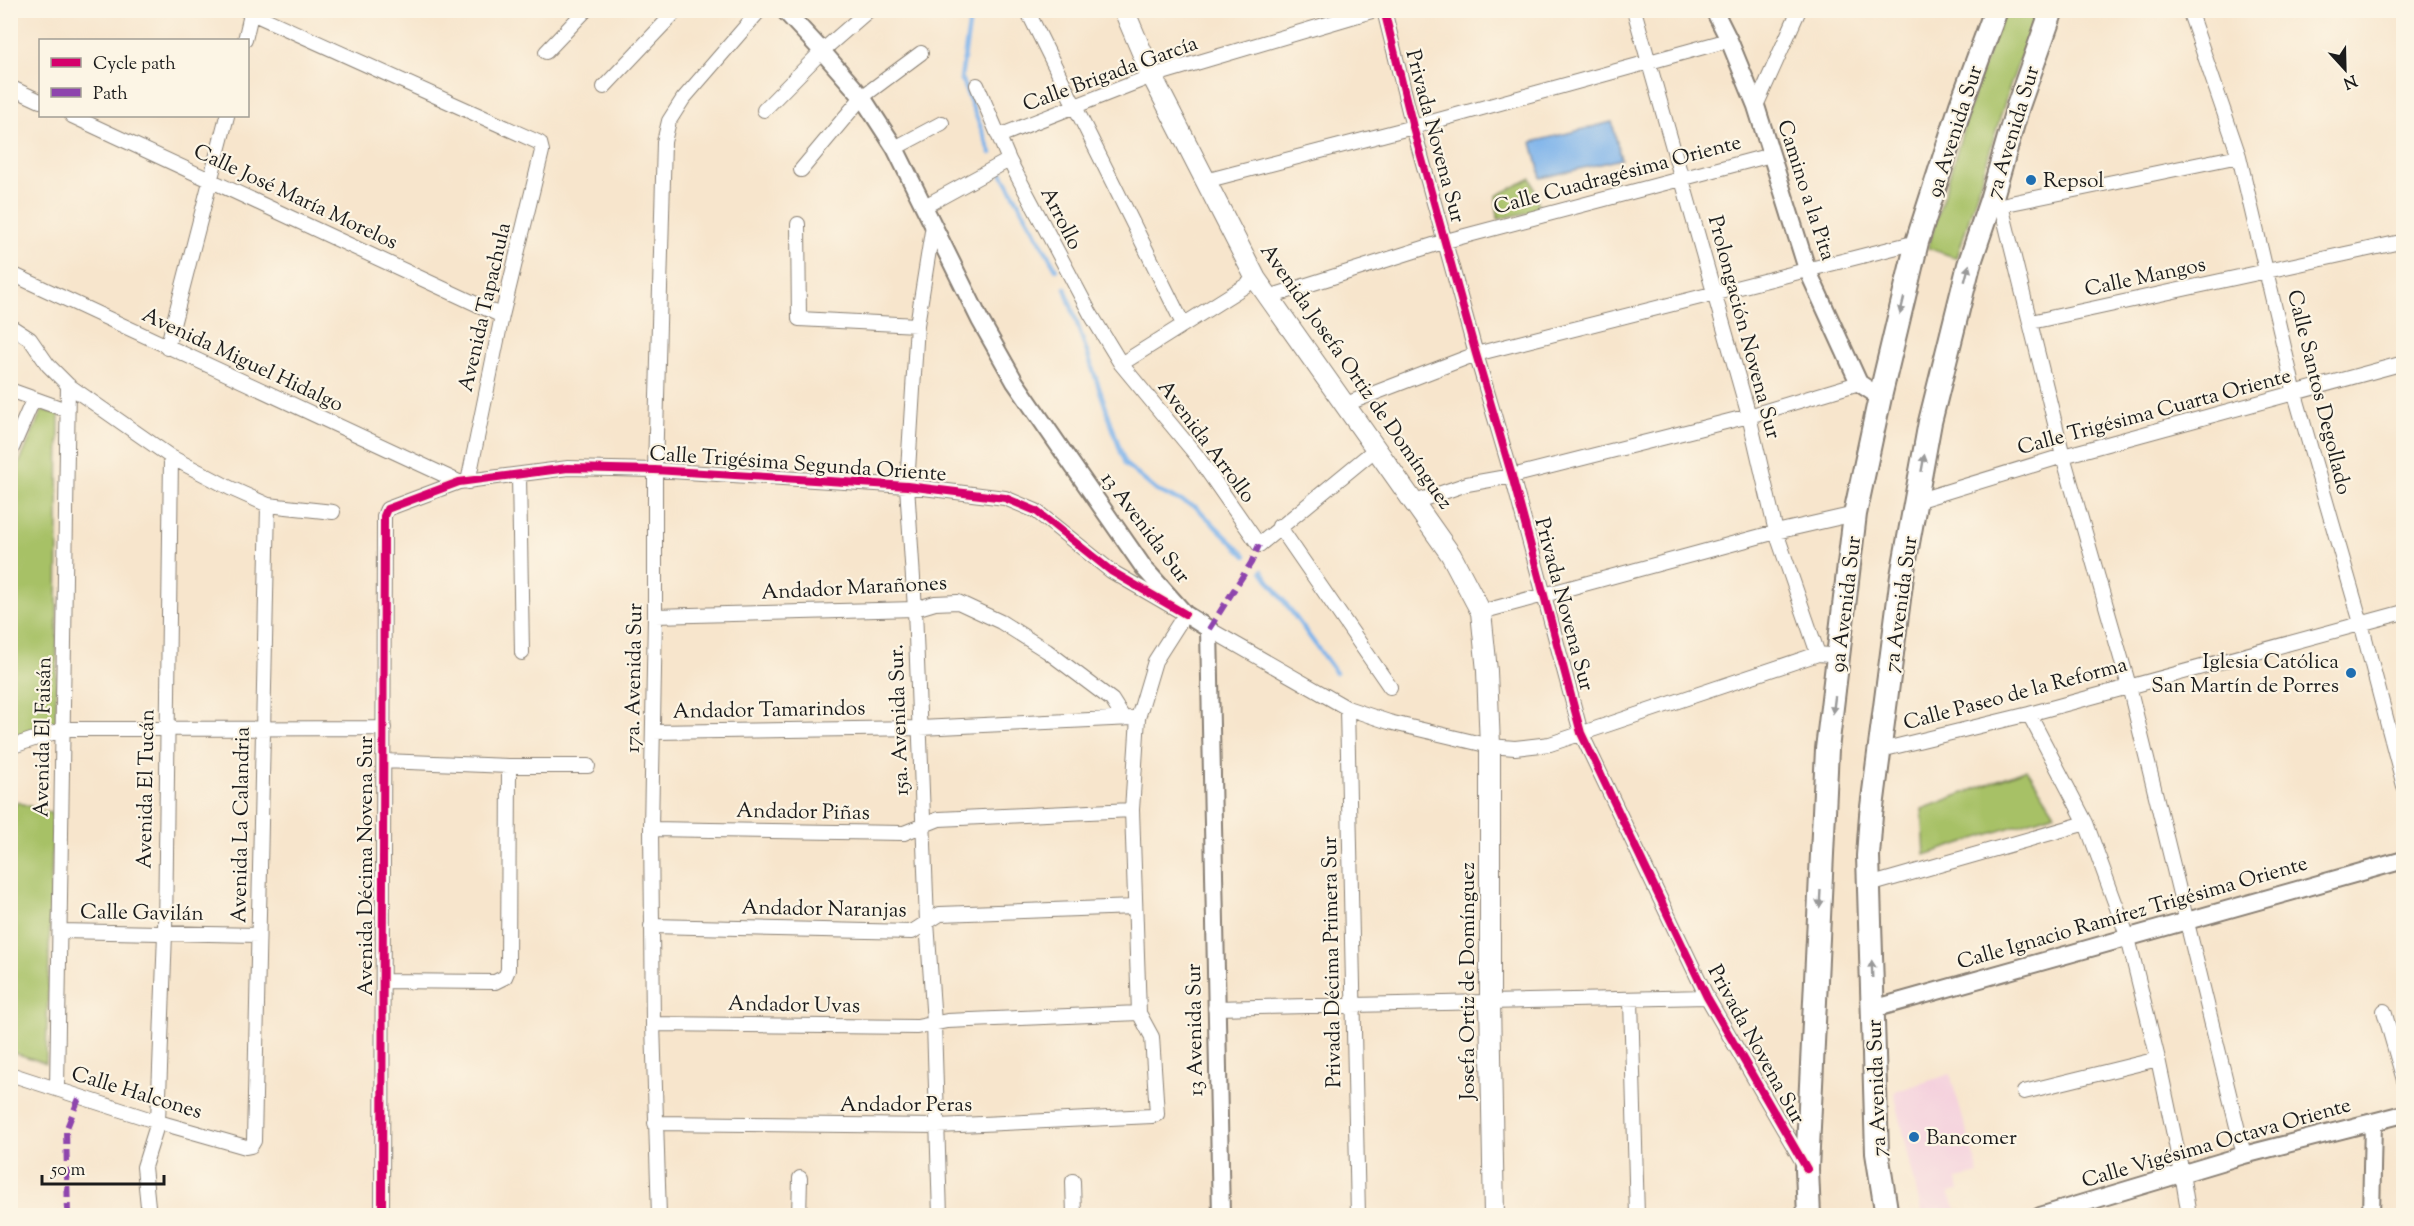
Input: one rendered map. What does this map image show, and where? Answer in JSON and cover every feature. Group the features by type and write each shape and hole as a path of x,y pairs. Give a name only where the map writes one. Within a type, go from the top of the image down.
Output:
{"main road":[{"name":"Avenida Josefa Ortiz de Domínguez","path":"1124,10 1152,76 1256,279 1451,555 1481,612 1487,671 1490,746"},
{"name":"9a Avenida Sur","path":"1809,1215 1808,1169 1827,749 1829,655 1855,514 1917,242 1961,105 1995,10"},
{"name":"7a Avenida Sur","path":"1887,1215 1877,1153 1869,885 1871,815 1902,576 1930,422 1969,265 1996,203 2018,106 2052,10"},
{"name":"Josefa Ortiz de Domínguez","path":"1490,746 1490,1001 1494,1215"}],"street":[{"path":"546,52 586,10"},
{"path":"604,87 677,10"},
{"name":"17a. Avenida Sur","path":"659,1215 652,1024 651,829 655,470 664,142 669,121 683,99 760,10"},
{"name":"13 Avenida Sur","path":"784,10 862,98 895,148 980,320 1015,382 1144,568 1185,614 1209,629 1221,1215"},
{"path":"764,110 822,51 869,10"},
{"path":"1027,10 1073,107 1183,324"},
{"name":"Calle Brigada García","path":"999,136 1152,76 1375,10"},
{"name":"Privada Novena Sur","path":"1384,10 1413,127 1512,476 1581,733 1707,997 1808,1169"},
{"name":"Prolongación Novena Sur","path":"1634,10 1749,416 1776,532 1829,655"},
{"name":"Camino a la Pita","path":"1714,10 1756,106 1807,269 1859,383"},
{"path":"1756,106 1800,10"},
{"name":"Calle Santos Degollado","path":"2189,10 2239,156 2295,394 2361,623 2403,786"},
{"path":"245,39 249,11"},
{"name":"Avenida Tapachula","path":"249,11 540,143 542,151 464,482"},
{"path":"1205,181 1413,127 1729,40"},
{"path":"801,170 862,98 921,53"},
{"name":"Arrollo","path":"977,85 1009,160 1067,273 1121,363"},
{"path":"10,87 39,101"},
{"name":"Calle José María Morelos","path":"74,117 502,316"},
{"path":"167,348 227,117"},
{"path":"895,148 942,123"},
{"name":"Calle Cuadragésima Oriente","path":"1269,297 1446,241 1771,155"},
{"path":"2239,156 1996,203 2031,322 2063,456 2129,686 2244,1155"},
{"path":"924,206 1009,160"},
{"path":"798,224 800,319 917,325"},
{"name":"15a. Avenida Sur.","path":"933,225 917,325 907,486 915,609 927,922 934,1023 940,1215"},
{"path":"1346,404 1476,354 1917,242"},
{"name":"Calle Mangos","path":"2031,322 2396,243"},
{"name":"Avenida Miguel Hidalgo","path":"10,273 167,348 464,482"},
{"path":"1121,363 1256,279"},
{"path":"10,326 30,339 48,365 68,385 171,457 219,483 268,505 333,512"},
{"name":"Avenida Arrollo","path":"1121,363 1197,456 1259,545 1279,526"},
{"name":"Calle Trigésima Cuarta Oriente","path":"1916,501 2063,456 2403,363"},
{"path":"1415,502 1467,484 1512,476 1749,416 1859,383 1880,397"},
{"name":"Avenida El Faisán","path":"57,1089 68,385"},
{"path":"10,390 66,410"},
{"path":"10,453 33,400"},
{"path":"1377,448 1279,526 1389,687"},
{"name":"Avenida El Tucán","path":"149,1215 144,1167 158,1122 165,933 171,457"},
{"name":"Calle Trigésima Segunda Oriente","path":"384,516 387,509 395,505 464,482 568,468 655,470 907,486 1005,498 1036,511 1111,571 1185,614"},
{"path":"519,475 522,653"},
{"name":"Avenida La Calandria","path":"251,1146 254,1141 268,505"},
{"path":"1481,612 1776,532 1855,514"},
{"name":"Avenida Décima Novena Sur","path":"382,1215 384,516"},
{"name":"Andador Marañones","path":"655,616 915,609 935,603 958,603 1001,622 1047,651 1112,700 1131,718"},
{"name":"Calle Paseo de la Reforma","path":"1881,750 2029,714 2403,612"},
{"path":"1139,1013 1131,718 1155,661 1185,614"},
{"path":"1209,629 1347,708 1389,722 1490,746 1515,748 1550,744 1829,655"},
{"name":"Privada Décima Primera Sur","path":"1347,708 1358,1215"},
{"path":"2029,714 2086,823 2128,938 2158,1059 2189,1215"},
{"name":"Andador Tamarindos","path":"653,732 920,728 1131,718"},
{"path":"10,747 64,729 384,728"},
{"path":"384,761 509,766 588,766"},
{"path":"383,981 495,982 505,977 508,970 509,766"},
{"name":"Andador Piñas","path":"651,829 904,833 939,819 1132,810"},
{"path":"1869,885 2086,823"},
{"name":"Calle Ignacio Ramírez Trigésima Oriente","path":"1873,1009 2403,860"},
{"name":"Andador Naranjas","path":"651,926 912,932 940,914 1135,908"},
{"name":"Calle Gavilán","path":"61,931 258,935"},
{"path":"1215,1008 1352,1003 1707,997"},
{"path":"1631,1000 1637,1215"},
{"path":"2384,1011 2403,1080"},
{"name":"Andador Uvas","path":"652,1024 917,1027 946,1021 1139,1013"},
{"name":"Andador Peras","path":"655,1123 938,1126 1077,1121 1157,1114 1152,1037 1139,1013"},
{"path":"2024,1092 2158,1059"},
{"name":"Calle Halcones","path":"10,1074 158,1122 246,1147 251,1146"},
{"name":"Calle Vigésima Octava Oriente","path":"2040,1215 2244,1155 2403,1114"},
{"path":"2371,1215 2373,1122"},
{"path":"799,1215 800,1178"},
{"path":"1073,1181 1074,1215"}],"shaded area":[{"path":"1950,1074 1979,1174 1957,1179 1959,1191 1948,1193 1959,1215 1922,1215 1894,1092"}],"green space":[{"path":"2005,11 2037,11 2008,92 1957,258 1928,248 1977,83"},
{"path":"1531,178 1540,210 1498,219 1496,196"},
{"path":"42,410 59,414 56,722 11,739 11,483"},
{"path":"2027,769 2055,813 1925,855 1922,809"},
{"path":"17,802 53,814 46,1063 11,1052 10,816"}],"water":[{"path":"1612,122 1621,159 1541,178 1532,142"}],"waterway":[{"path":"968,10 970,19 961,78 991,153"},
{"path":"1002,173 1056,269"},
{"path":"1065,288 1125,464 1157,491 1196,507 1246,556"},
{"path":"1262,571 1336,673"}],"marked path":[{"path":"1209,629 1251,563 1259,545"},
{"path":"68,1216 66,1130 80,1096"}],"cycle path":[{"path":"1384,10 1413,127 1512,476 1581,733 1707,997 1807,1169"},
{"path":"382,1216 384,516 387,509 459,482 568,468 655,470 907,486 1005,498 1036,511 1111,571 1185,614"}],"place":[{"name":"Repsol","path":"2031,180"},
{"name":"Iglesia Católica San Martín de Porres","path":"2351,673"},
{"name":"Bancomer","path":"1914,1137"}]}
